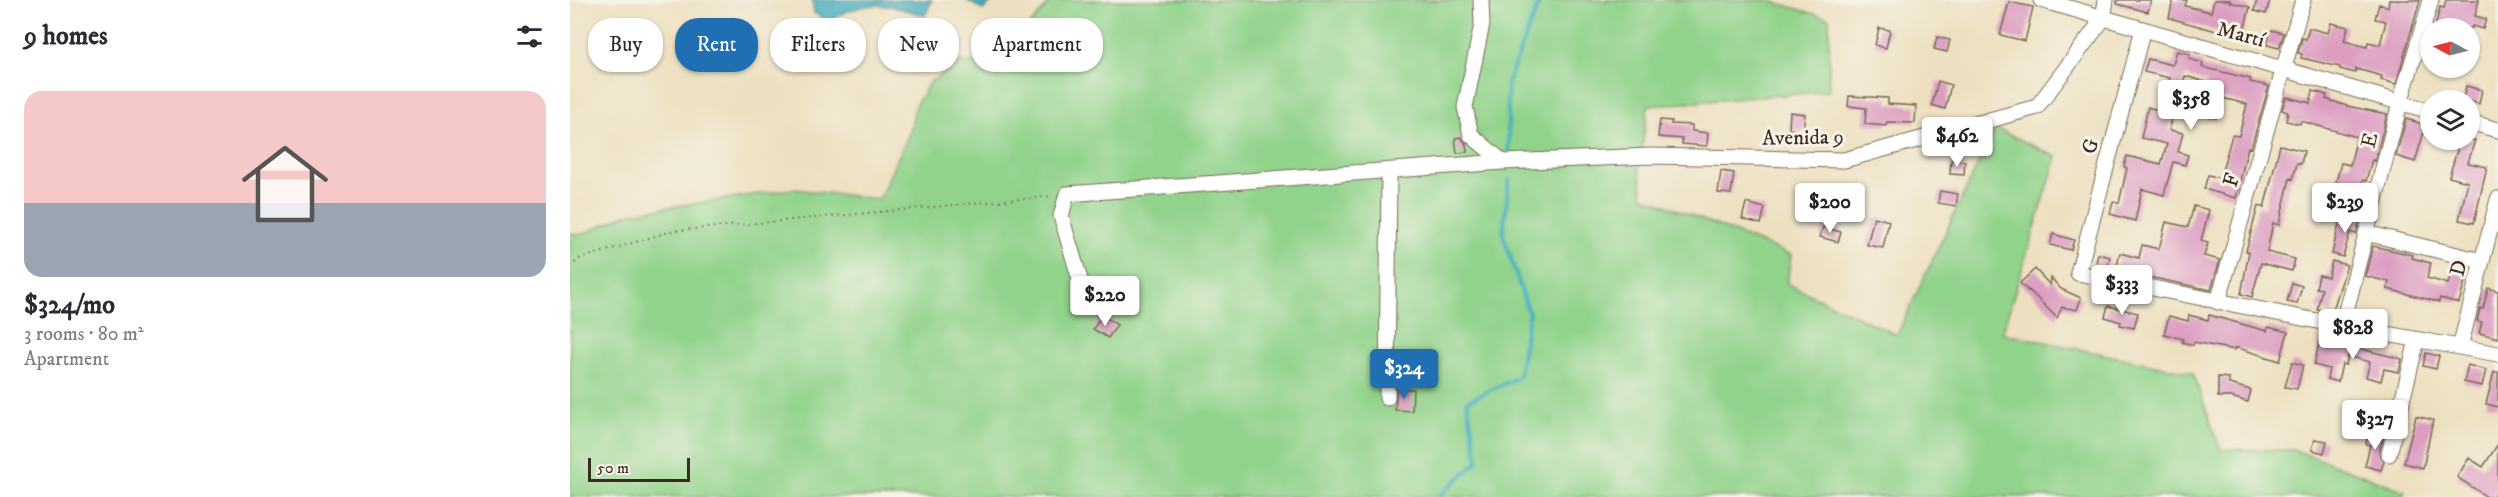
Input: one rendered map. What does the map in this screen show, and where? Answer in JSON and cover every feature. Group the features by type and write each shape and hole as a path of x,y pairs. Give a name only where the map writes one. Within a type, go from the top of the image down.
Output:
{"street":[{"path":"1481,0 1482,24 1465,107 1471,135 1503,162"},
{"name":"Martí","path":"2041,0 2420,108"},
{"name":"Avenida 9","path":"1067,194 1503,162 1650,156 1844,160 2037,107 2103,19 2106,0"},
{"name":"F","path":"2218,302 2303,0"},
{"name":"E","path":"2342,326 2400,103 2431,0"},
{"name":"G","path":"2143,29 2078,273 2218,302"},
{"path":"2480,125 2498,130"},
{"path":"1387,398 1389,171"},
{"path":"1067,194 1060,216 1081,283"},
{"name":"D","path":"2460,347 2498,199"},
{"path":"2366,233 2482,261"},
{"path":"2218,302 2498,354"},
{"path":"2389,454 2417,340"}],"path":[{"path":"570,267 579,259 672,231 1067,194"}],"green space":[{"path":"1052,0 1767,0 1829,18 1829,91 1648,106 1639,169 1643,196 1791,255 1787,284 1897,335 1995,128 2057,157 2002,333 2193,373 2220,449 2295,450 2405,491 2402,497 570,497 570,233 580,235 630,213 793,189 879,199 911,129 915,106 930,82 946,72 959,72 961,63 971,62 971,72 1103,72 1103,18 1036,18"}],"water":[{"path":"812,0 932,0 925,16 898,8 875,5 853,9 834,18 823,18 814,13"},
{"path":"966,0 995,0 983,10"}],"building":[{"path":"2117,0 2151,0 2148,12 2117,4"},
{"path":"2173,0 2187,0 2185,6 2211,12 2214,0 2230,0 2230,2 2250,7 2242,38 2169,18"},
{"path":"2257,0 2270,0 2266,14 2254,11"},
{"path":"2389,0 2420,0 2396,84 2381,80 2382,76 2356,69 2355,73 2301,58 2302,54 2298,53 2302,38 2306,39 2309,28 2328,33 2331,23 2348,27 2344,41 2367,47 2368,42 2380,45 2386,21 2375,19 2379,4 2388,7"},
{"path":"2446,0 2479,0 2475,16 2486,19 2483,29 2480,28 2480,18 2437,18 2440,7 2444,8"},
{"path":"2009,2 2033,7 2025,41 2000,35"},
{"path":"1879,28 1890,30 1886,48 1875,45"},
{"path":"2271,30 2284,33 2279,48 2267,45"},
{"path":"1937,37 1950,40 1947,52 1934,49"},
{"path":"2177,51 2190,54 2189,59 2203,63 2202,67 2251,79 2250,82 2269,86 2251,148 2248,147 2236,198 2204,189 2208,175 2220,178 2232,135 2239,136 2247,104 2222,98 2216,118 2199,114 2207,82 2185,76 2169,130 2183,133 2178,152 2188,155 2185,165 2173,162 2164,195 2142,189 2135,221 2110,214 2113,202 2119,203 2127,168 2124,167 2127,156 2161,164 2167,144 2141,138 2148,107 2161,111 2170,78 2144,72 2148,59 2173,65"},
{"path":"1938,81 1951,85 1945,109 1932,105"},
{"path":"2466,86 2482,90 2480,99 2480,90 2465,90"},
{"path":"2313,91 2327,95 2326,99 2347,106 2387,114 2375,161 2372,160 2366,181 2363,180 2359,194 2356,193 2352,210 2330,205 2341,163 2350,165 2357,137 2301,121 2300,124 2286,121 2288,112 2282,110 2286,97 2310,103"},
{"path":"1849,96 1888,98 1888,104 1916,106 1915,123 1887,122 1886,126 1865,124 1866,108 1848,106"},
{"path":"1790,112 1805,114 1803,131 1789,129"},
{"path":"2406,119 2420,123 2420,145 2415,162 2396,156"},
{"path":"1660,120 1672,121 1671,124 1692,125 1692,131 1708,133 1707,146 1682,144 1682,139 1658,137"},
{"path":"1461,137 1466,144 1467,152 1457,153 1455,138"},
{"path":"2280,145 2304,151 2301,164 2297,163 2293,179 2290,178 2279,225 2273,223 2267,252 2295,259 2292,271 2261,263 2252,297 2241,294 2249,252 2246,251 2258,206 2264,208"},
{"path":"2457,150 2472,150 2468,163 2487,167 2474,223 2459,220 2468,182 2449,177"},
{"path":"1951,160 1965,161 1964,175 1950,174"},
{"path":"1721,171 1734,173 1731,194 1718,193"},
{"path":"1822,191 1838,195 1833,218 1816,214"},
{"path":"1940,191 1958,194 1956,206 1938,203"},
{"path":"1746,203 1765,208 1761,224 1742,219"},
{"path":"2194,206 2209,210 2201,241 2208,243 2204,256 2220,260 2211,290 2149,277 2150,274 2117,266 2120,253 2139,258 2142,245 2159,249 2166,222 2188,227"},
{"path":"2341,215 2360,219 2356,234 2350,232 2343,257 2332,254"},
{"path":"1874,217 1889,221 1883,248 1867,245"},
{"path":"1823,227 1841,232 1838,242 1820,237"},
{"path":"2053,234 2074,240 2071,250 2050,245"},
{"path":"2373,246 2413,255 2412,258 2431,263 2427,278 2448,284 2452,270 2467,274 2459,303 2440,298 2439,302 2387,289 2389,282 2365,276"},
{"path":"2098,254 2110,257 2107,269 2095,267"},
{"path":"2332,261 2347,265 2332,313 2317,309 2322,289 2316,288 2319,275 2328,277"},
{"path":"2035,269 2050,285 2051,278 2061,289 2081,298 2077,310 2062,307 2057,318 2028,291 2020,283"},
{"path":"2292,283 2302,286 2297,304 2287,302"},
{"path":"2488,288 2498,291 2498,338 2479,333 2482,322 2477,321 2480,308 2483,309"},
{"path":"2108,306 2138,313 2134,328 2120,325 2121,322 2105,317"},
{"path":"1102,315 1117,325 1108,338 1093,329"},
{"path":"2189,315 2208,320 2209,315 2267,331 2268,327 2288,332 2280,361 2235,347 2235,350 2194,342 2193,345 2182,342 2183,339 2164,334 2169,316 2188,321"},
{"path":"2320,339 2402,359 2399,372 2384,369 2381,381 2366,377 2370,362 2348,356 2346,365 2342,364 2338,382 2327,379 2329,369 2314,365"},
{"path":"2426,353 2439,356 2436,369 2423,366"},
{"path":"2292,362 2303,365 2297,389 2285,387"},
{"path":"2468,365 2486,370 2482,386 2464,382"},
{"path":"2494,372 2498,372 2498,407 2486,404"},
{"path":"2218,377 2229,378 2229,384 2251,390 2248,402 2231,397 2218,397"},
{"path":"1397,388 1413,389 1412,411 1395,410"},
{"path":"2416,416 2433,420 2423,468 2404,463"},
{"path":"2369,431 2384,435 2379,452 2384,462 2381,470 2365,466 2370,445 2366,444"},
{"path":"2315,439 2327,441 2324,453 2312,450"},
{"path":"2498,444 2498,489 2493,497 2487,497 2457,477 2469,458 2483,467"}],"waterway":[{"path":"1509,151 1507,84 1540,0"},
{"path":"1441,497 1441,494 1478,461 1467,401 1519,377 1529,314 1503,235 1509,180"}]}
